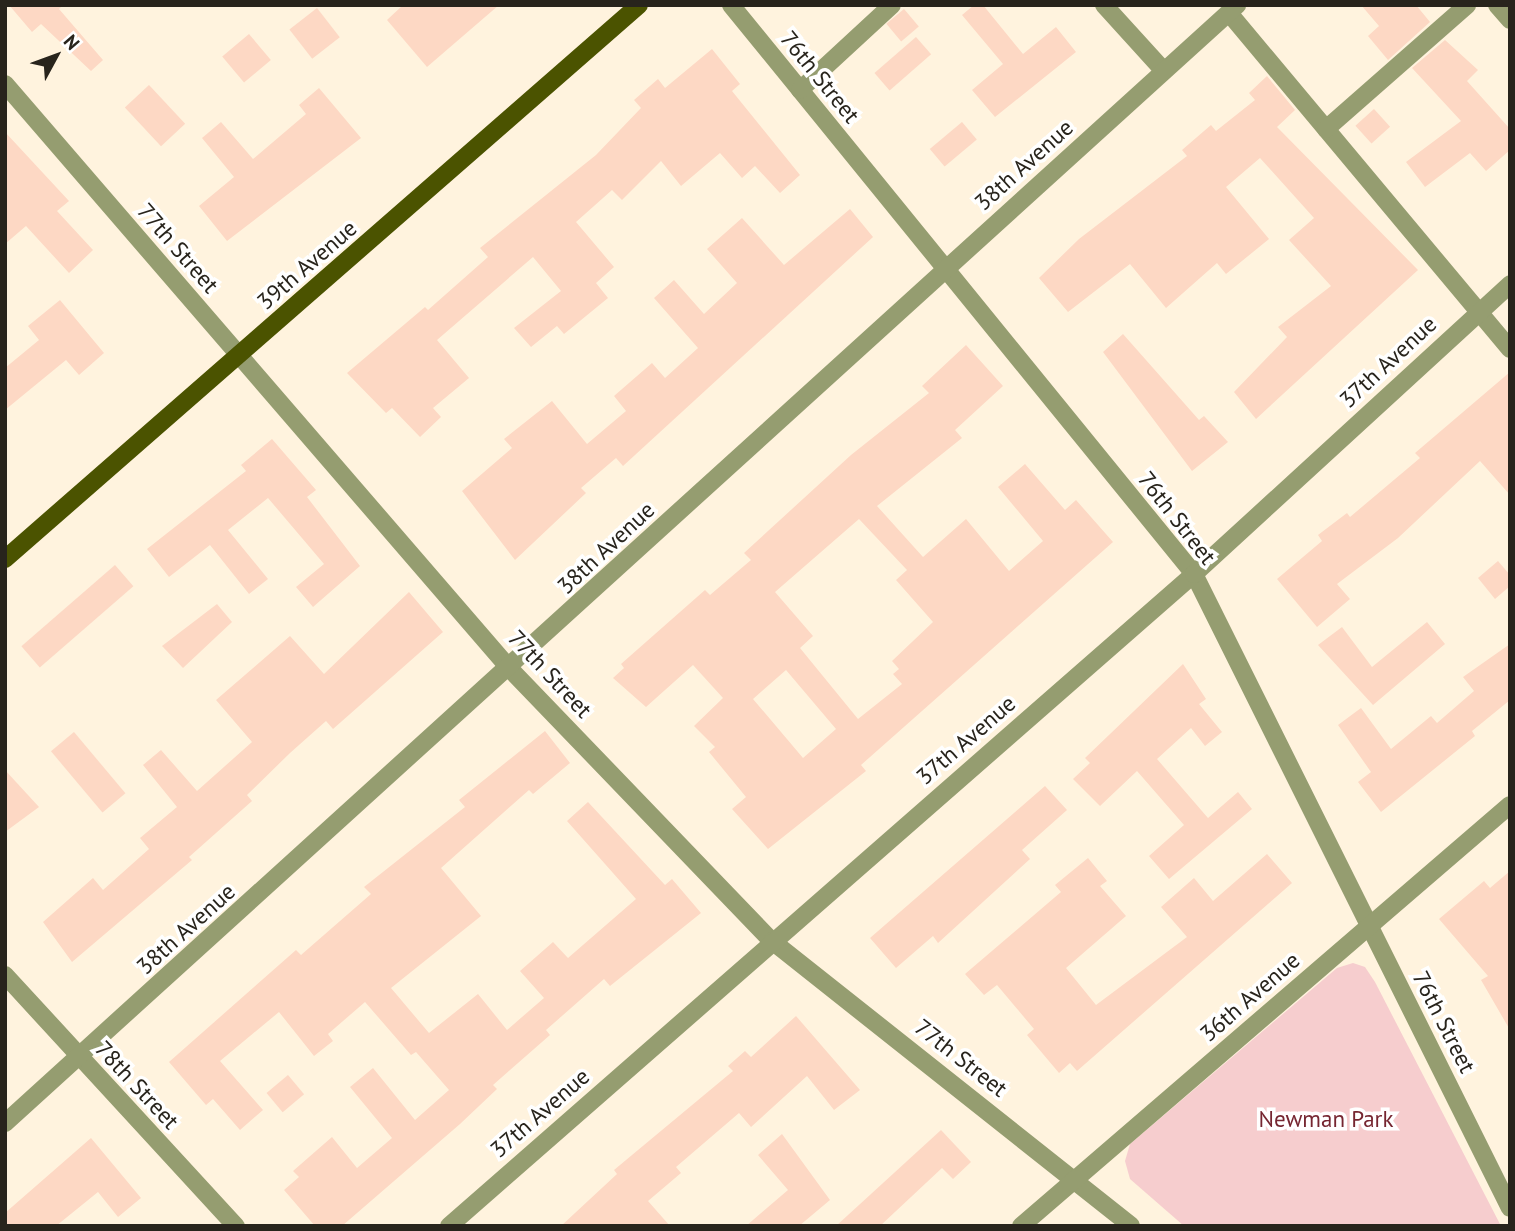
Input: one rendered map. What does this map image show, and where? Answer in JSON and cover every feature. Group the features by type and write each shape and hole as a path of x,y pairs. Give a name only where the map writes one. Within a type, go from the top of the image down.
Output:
{"main road":[{"name":"39th Avenue","path":"5,559 240,358 639,5"}],"street":[{"name":"76th Street","path":"731,5 1194,574 1510,1208"},
{"path":"800,90 892,5"},
{"path":"1326,129 1467,5"},
{"path":"1497,5 1510,20"},
{"path":"1113,8 1164,71"},
{"path":"1233,9 1326,129 1510,349"},
{"name":"38th Avenue","path":"5,1123 510,669 1233,9"},
{"name":"77th Street","path":"5,84 510,669 772,941 1131,1226"},
{"name":"37th Avenue","path":"449,1226 1194,574 1510,284"},
{"name":"36th Avenue","path":"1021,1226 1510,805"},
{"name":"78th Street","path":"5,975 78,1059 236,1226"}],"green space":[{"name":"Newman Park","path":"1353,963 1365,967 1375,982 1501,1226 1184,1226 1130,1179 1125,1161 1130,1144 1337,968"}],"building":[{"path":"9,5 63,5 59,9 103,60 91,71 41,24 32,32"},
{"path":"403,5 499,5 427,67 387,20"},
{"path":"974,5 983,5 1023,54 1056,27 1076,52 995,117 972,90 1003,64 962,15"},
{"path":"1361,5 1416,5 1430,22 1388,60 1368,36 1379,26"},
{"path":"317,8 340,37 312,59 289,30"},
{"path":"904,9 919,27 901,41 886,24"},
{"path":"249,34 271,60 244,83 222,56"},
{"path":"916,37 931,54 890,90 874,73"},
{"path":"1445,40 1478,70 1467,81 1510,129 1510,150 1486,171 1470,153 1425,187 1406,162 1461,121 1412,68"},
{"path":"712,49 740,84 732,91 800,175 780,193 755,166 742,178 720,153 681,186 661,161 622,200 612,190 576,222 614,267 596,283 608,298 564,334 557,326 531,347 514,328 561,291 533,257 437,340 469,378 433,408 441,417 420,437 392,408 386,413 347,373 425,307 428,310 488,257 480,248 596,155 641,108 634,100 658,79 665,88"},
{"path":"1267,76 1295,110 1277,127 1418,270 1256,419 1234,392 1287,337 1278,327 1331,286 1289,240 1314,218 1260,158 1226,187 1269,239 1226,274 1217,263 1166,308 1130,264 1068,312 1039,278 1079,239 1187,156 1182,150 1211,125 1216,131 1255,100 1249,93"},
{"path":"149,85 185,124 161,146 125,108"},
{"path":"319,88 361,138 227,241 199,206 234,177 202,138 221,122 253,159 306,114 299,105"},
{"path":"1374,109 1390,127 1371,144 1355,126"},
{"path":"962,122 977,140 945,167 930,149"},
{"path":"5,132 69,201 57,211 93,250 69,273 26,226 5,244"},
{"path":"850,209 873,237 623,466 616,458 581,488 586,493 515,560 462,491 512,448 504,439 552,401 587,444 626,411 614,396 652,363 665,378 698,348 654,298 674,280 704,314 737,283 707,249 742,218 784,265"},
{"path":"60,300 104,353 79,375 66,360 5,410 5,368 39,340 28,326"},
{"path":"1123,334 1199,420 1204,416 1228,442 1192,471 1103,352"},
{"path":"966,345 1003,386 955,430 962,438 877,506 923,557 966,519 1009,571 1043,541 998,487 1025,464 1065,510 1076,500 1113,542 861,765 866,771 768,849 732,809 746,797 709,752 715,747 694,726 723,698 693,665 646,707 613,678 624,668 621,664 705,590 710,595 751,560 744,553 851,455 929,393 922,386","holes":["859,519 907,570 896,580 933,622 892,661 899,669 893,674 902,684 858,719 800,648 813,636 775,592","786,670 836,729 803,758 753,699"]},
{"path":"1510,372 1510,495 1480,461 1398,538 1337,584 1350,599 1317,627 1277,579 1322,541 1318,535 1347,513 1350,517 1420,458 1415,453"},
{"path":"272,439 316,490 307,497 360,566 313,607 296,587 324,564 268,498 228,530 268,579 249,594 210,545 169,577 147,549 246,471 241,465"},
{"path":"1498,561 1510,575 1510,586 1495,599 1478,578"},
{"path":"115,565 133,586 40,667 21,646"},
{"path":"409,592 443,632 333,729 326,721 290,753 247,795 252,801 189,857 192,860 72,962 43,922 93,878 103,890 149,849 140,838 177,807 143,765 161,750 197,791 252,742 216,700 290,636 324,674"},
{"path":"217,604 232,622 183,668 162,646"},
{"path":"1427,622 1445,644 1373,705 1318,645 1342,627 1372,667"},
{"path":"1510,644 1510,700 1472,731 1475,736 1381,812 1358,782 1371,772 1338,725 1361,708 1391,749 1431,716 1437,723 1474,691 1463,677"},
{"path":"1183,664 1206,699 1199,704 1222,732 1205,746 1191,728 1157,759 1208,818 1238,792 1252,809 1169,879 1149,856 1184,825 1137,771 1100,806 1073,779 1090,763 1085,758"},
{"path":"545,731 570,763 533,794 529,790 441,868 481,916 391,988 429,1033 478,994 507,1030 544,998 520,971 553,942 568,958 636,899 567,821 588,802 665,885 672,879 701,913 610,986 604,979 546,1030 550,1035 493,1085 497,1089 460,1124 342,1226 315,1226 284,1190 299,1177 293,1171 332,1137 357,1168 392,1138 350,1087 373,1068 415,1120 449,1090 416,1052 411,1055 365,1002 328,1034 333,1041 314,1056 279,1012 220,1061 263,1110 240,1130 213,1099 206,1105 169,1062 296,950 301,955 371,894 364,887 465,807 459,800"},
{"path":"74,732 125,793 102,813 51,751"},
{"path":"5,770 39,807 5,832"},
{"path":"1045,786 1067,810 1022,850 1030,859 938,943 933,936 896,968 870,938"},
{"path":"1267,854 1292,883 1077,1071 1070,1063 1059,1073 1027,1035 1034,1029 997,985 984,995 965,974 1061,892 1055,885 1088,858 1107,881 1100,886 1126,916 1066,968 1096,1005 1187,937 1161,907 1194,878 1213,901"},
{"path":"1510,871 1510,1030 1481,980 1488,976 1439,919 1484,881 1490,888"},
{"path":"796,1016 860,1090 834,1110 807,1076 751,1127 739,1113 676,1167 681,1173 648,1201 670,1226 561,1226 617,1174 614,1170 733,1071 728,1066 745,1051 751,1057"},
{"path":"288,1075 304,1094 283,1112 267,1093"},
{"path":"941,1130 971,1162 953,1179 942,1168 880,1226 836,1226"},
{"path":"782,1134 830,1200 799,1226 746,1226 788,1190 758,1155"},
{"path":"91,1138 141,1198 118,1217 98,1192 56,1226 5,1226 5,1213"}]}
